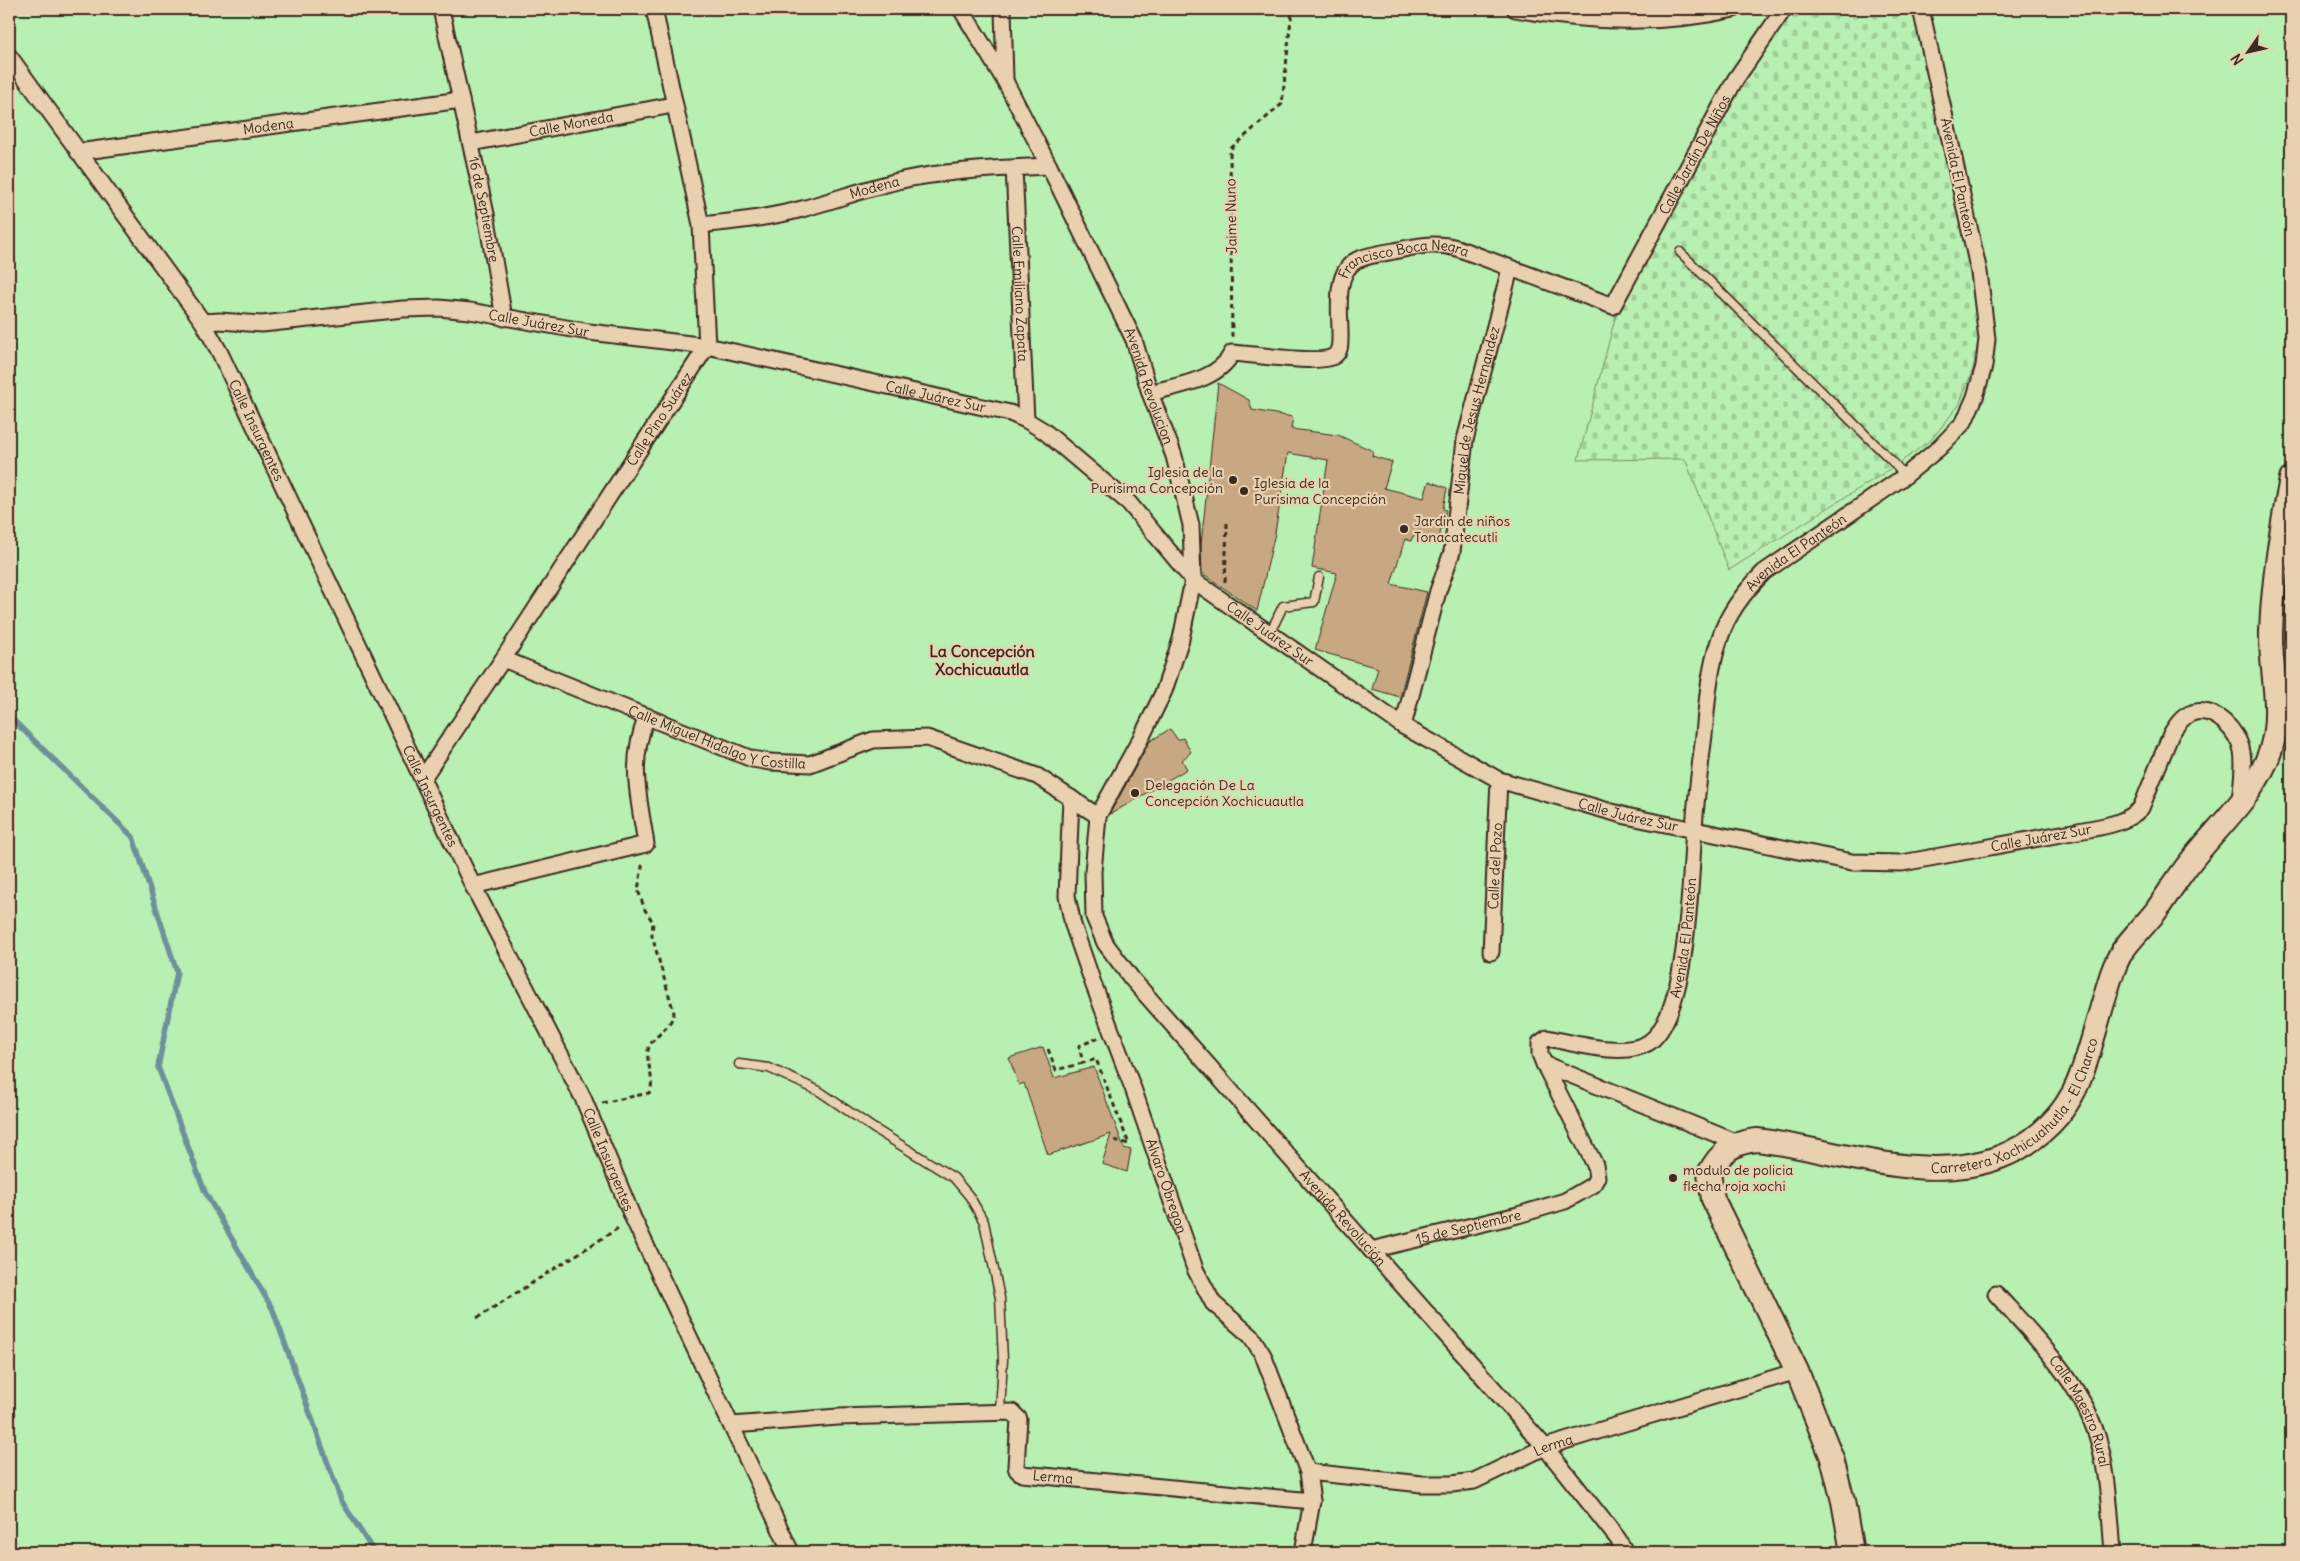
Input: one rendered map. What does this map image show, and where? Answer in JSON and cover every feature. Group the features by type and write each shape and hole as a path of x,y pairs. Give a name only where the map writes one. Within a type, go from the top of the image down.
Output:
{"main road":[{"name":"Carretera Xochicuahutla - El Charco","path":"1738,1143 1758,1140 1776,1142 1902,1165 1939,1169 1970,1166 1997,1159 2018,1150 2055,1119 2073,1094 2122,952 2154,913 2190,861 2240,803 2261,771 2270,751 2276,727 2278,706 2271,634 2275,584 2291,480"},
{"path":"1738,1143 1724,1151 1709,1173 1713,1199 1797,1371 1832,1458 1843,1501 1852,1552"}],"street":[{"name":"16 de Septiembre","path":"441,9 486,214 504,318"},
{"path":"654,9 701,225 707,346"},
{"name":"Avenida Revolucion","path":"961,9 1005,81 1134,340 1150,393 1174,456 1189,517 1193,580 1181,639 1164,691 1142,736 1098,816 1093,872"},
{"path":"1003,9 1005,81"},
{"path":"1514,9 1584,20 1629,22 1714,14 1734,9"},
{"name":"Calle Jardín De Niños","path":"1613,306 1735,80 1784,9"},
{"name":"Avenida El Panteón","path":"1544,1064 1540,1054 1540,1043 1547,1038 1600,1048 1629,1049 1646,1044 1659,1034 1669,1014 1681,965 1691,892 1694,829 1710,672 1720,636 1735,607 1745,592 1764,572 1905,476 1939,448 1964,422 1975,398 1984,366 1987,339 1979,272 1921,9"},
{"name":"Calle Insurgentes","path":"9,56 14,74 78,152 202,322 239,389 342,613 423,778 473,886 583,1098 633,1218 791,1552"},
{"name":"Modena","path":"78,152 461,100"},
{"name":"Calle Moneda","path":"471,143 674,105"},
{"name":"Modena","path":"701,225 784,213 865,189 912,178 1049,166"},
{"name":"Calle Emiliano Zapata","path":"1014,168 1026,420"},
{"name":"Francisco Boca Negra","path":"1232,353 1316,360 1334,356 1340,345 1343,277 1348,267 1363,258 1438,244 1457,248 1613,306"},
{"name":"Miguel de Jesus Hernandez","path":"1403,726 1438,591 1452,552 1465,440 1510,269"},
{"name":"Calle Juárez Sur","path":"202,322 220,321 262,324 357,313 440,308 470,311 589,332 707,346 983,407 1026,420 1065,448 1129,503 1193,580 1403,726 1499,780 1626,816 1852,862 1902,862 2110,825 2134,816 2141,808 2177,723 2194,712 2204,712 2219,718 2238,738 2242,752 2240,803"},
{"name":"Calle Pino Suárez","path":"423,778 707,346"},
{"path":"1150,393 1213,373 1226,364 1232,353"},
{"name":"Calle Miguel Hidalgo Y Costilla","path":"503,658 752,759 790,764 810,764 873,740 927,738 1037,776 1098,816"},
{"path":"473,886 646,844 635,762 640,733 647,716"},
{"name":"Calle del Pozo","path":"1491,952 1499,780"},
{"name":"Alvaro Obregon","path":"1071,798 1067,896 1082,952 1134,1091 1195,1269 1213,1303 1251,1336 1263,1356 1308,1472 1312,1501 1303,1552"},
{"name":"Avenida Revolución","path":"1093,872 1094,917 1105,943 1132,979 1545,1447 1618,1539 1625,1552"},
{"path":"1544,1064 1738,1143"},
{"name":"15 de Septiembre","path":"1371,1250 1518,1215 1565,1201 1592,1185 1597,1177 1596,1169 1544,1064"},
{"name":"Calle Maestro Rural","path":"1996,1294 2069,1378 2088,1411 2100,1446 2114,1552"},
{"name":"Lerma","path":"1308,1472 1422,1484 1452,1484 1474,1481 1545,1447 1797,1371"},
{"path":"732,1425 838,1417 1000,1411"},
{"name":"Lerma","path":"1000,1411 1012,1412 1019,1419 1016,1466 1017,1470 1022,1474 1312,1501"}],"lane":[{"path":"1680,252 1905,476"},
{"path":"1270,633 1283,606 1314,602 1319,577"},
{"path":"739,1064 769,1068 819,1091 873,1128 954,1178 970,1197 984,1222 1000,1298 1002,1360 1000,1411"}],"path":[{"name":"Jaime Nuno","path":"1232,353 1230,149 1282,104 1292,9"},
{"path":"1221,599 1225,588 1227,523"},
{"path":"583,1098 596,1105 649,1093 652,1088 647,1051 650,1044 672,1022 674,1013 652,936 653,922 645,910 638,890 646,844"},
{"path":"1083,1063 1079,1046 1101,1037 1113,1037"},
{"path":"1048,1049 1056,1070 1096,1058 1129,1144 1114,1140"},
{"path":"477,1318 633,1218"}],"green space":[{"path":"9,9 2291,9 2291,1552 9,1552"},
{"path":"1789,9 1918,9 1924,21 1980,329 1973,369 1959,405 1931,440 1895,466 1729,570 1685,459 1578,460 1619,303 1691,162"}],"building":[{"path":"1218,383 1249,400 1252,410 1293,417 1291,429 1338,435 1373,451 1372,456 1392,462 1384,488 1424,498 1429,481 1447,488 1443,509 1446,510 1437,545 1413,536 1411,541 1405,539 1391,584 1427,592 1400,697 1372,689 1378,668 1315,650 1337,573 1312,568 1328,460 1288,453 1275,533 1257,611 1202,573 1201,545"},
{"name":"Delegación De La Concepción Xochicuautla","path":"1170,729 1178,740 1183,738 1191,752 1182,760 1187,769 1109,815 1150,741"},
{"path":"1043,1047 1054,1078 1094,1067 1124,1148 1131,1150 1127,1172 1102,1164 1111,1134 1048,1155 1024,1083 1019,1085 1009,1058"}],"waterway":[{"path":"9,716 133,837 177,972 158,1067 205,1192 273,1310 341,1500 374,1552"}],"place":[{"name":"Iglesia de la Purisima Concepción","path":"1233,480"},
{"name":"Iglesia de la Purísima Concepción","path":"1244,491"},
{"name":"Jardin de niños Tonacatecutli","path":"1404,529"},
{"name":"Delegación De La Concepción Xochicuautla","path":"1135,793"},
{"name":"modulo de policia flecha roja xochi","path":"1673,1178"}],"district":[{"name":"La Concepción Xochicuautla","path":"982,660"}]}
